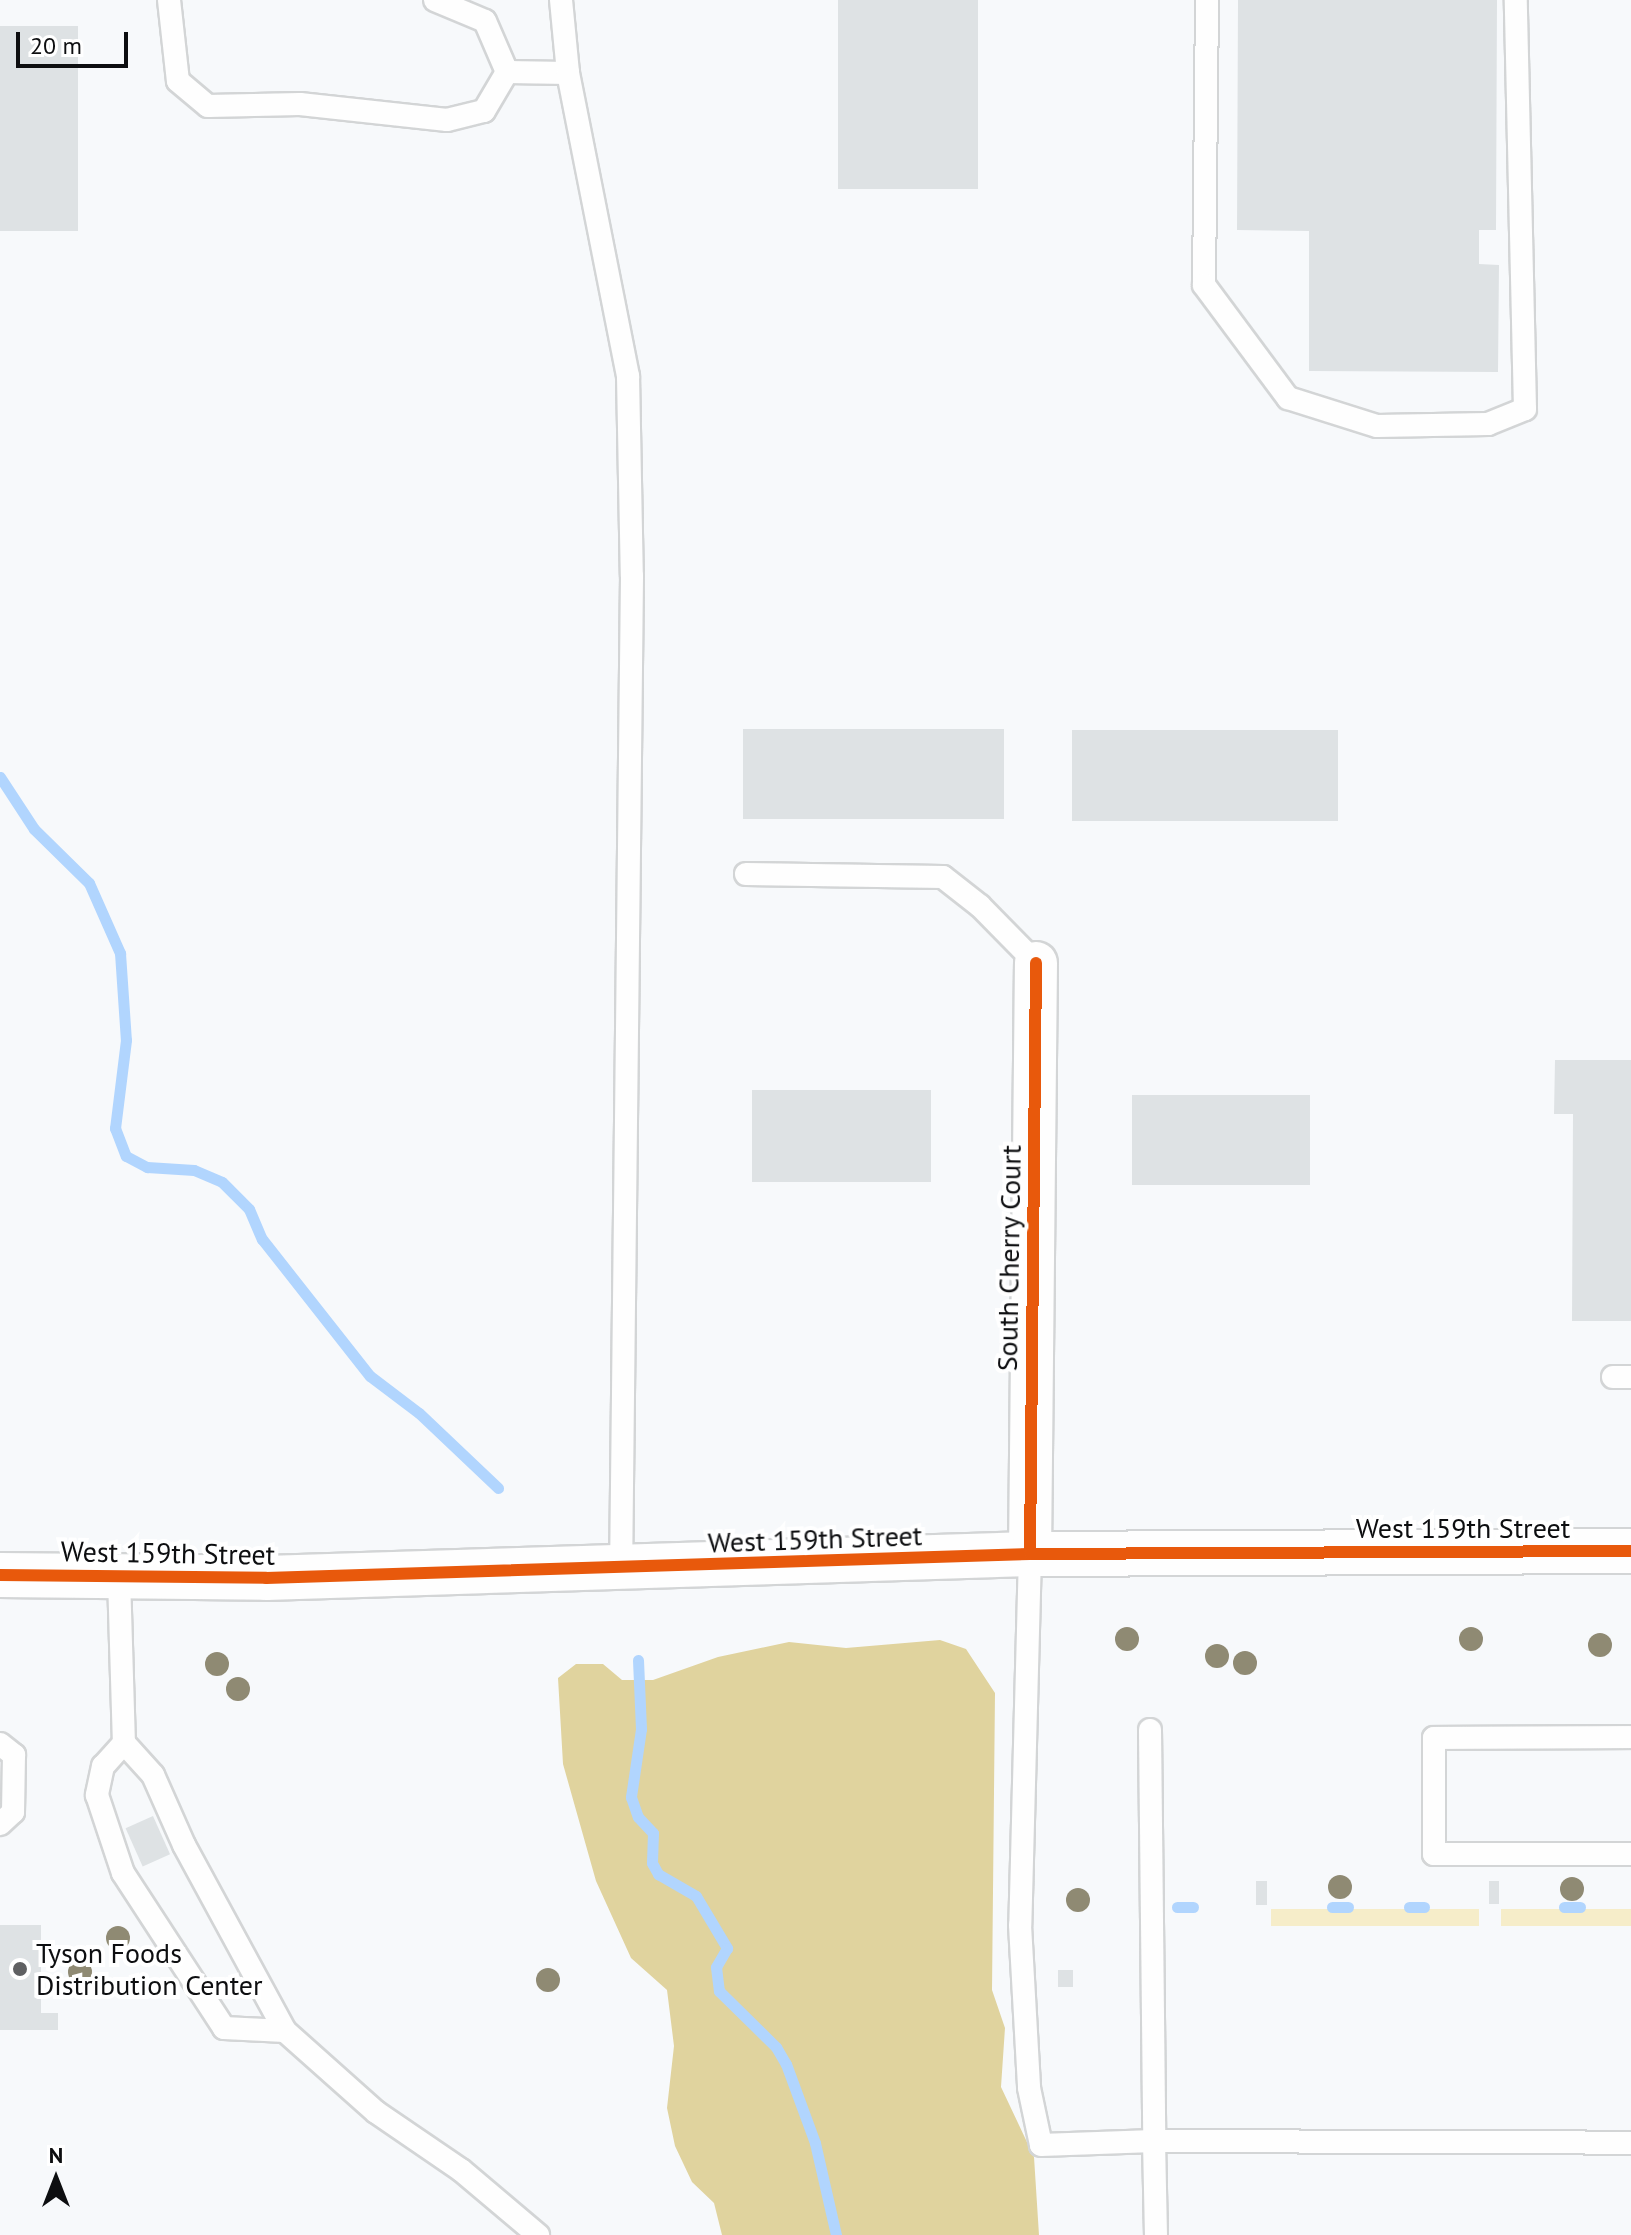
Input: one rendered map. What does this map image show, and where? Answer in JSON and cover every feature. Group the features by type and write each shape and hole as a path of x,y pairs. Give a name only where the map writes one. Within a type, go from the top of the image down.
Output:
{"street":[{"name":"South Cherry Court","path":"1030,1554 1036,963"},
{"name":"West 159th Street","path":"0,1575 119,1577 621,1570 1030,1554 1631,1551"}],"lane":[{"path":"169,0 178,81 208,106 300,104 447,120 484,111 507,72"},
{"path":"435,0 485,21 507,72"},
{"path":"561,0 568,73 628,376 632,576 621,1570"},
{"path":"1207,0 1204,285 1288,398 1377,426 1488,424 1525,409 1516,0"},
{"path":"507,72 568,73"},
{"path":"746,874 943,877 980,906 1036,963"},
{"path":"1030,1554 1020,1925 1029,2088 1041,2145 1154,2141 1631,2143"},
{"path":"119,1577 124,1743 153,1775 184,1845 285,2031 376,2112 461,2170 538,2235"},
{"path":"1150,1730 1156,2235"},
{"path":"1631,1737 1434,1738 1434,1854 1631,1854"},
{"path":"124,1743 103,1766 97,1795 123,1873 224,2028 285,2031"},
{"path":"0,1744 14,1755 13,1812 0,1824"}],"shaded area":[{"path":"940,1640 966,1649 995,1693 992,1990 1005,2028 1001,2087 1034,2157 1039,2235 722,2235 714,2203 692,2182 675,2146 667,2108 674,2046 667,1990 631,1958 596,1881 563,1764 558,1678 576,1664 603,1664 622,1680 653,1680 718,1657 789,1642 846,1648"},
{"path":"1271,1909 1479,1909 1479,1926 1271,1926"},
{"path":"1501,1909 1631,1909 1631,1926 1501,1926"}],"building":[{"path":"838,0 978,0 978,189 838,189"},
{"path":"1238,0 1497,0 1496,230 1479,230 1479,264 1499,265 1498,372 1309,371 1309,231 1237,230"},
{"path":"0,26 78,26 78,231 0,231"},
{"path":"743,729 1004,729 1004,819 743,819"},
{"path":"1072,730 1338,730 1338,821 1072,821"},
{"path":"1555,1060 1631,1060 1631,1321 1572,1321 1573,1114 1554,1114"},
{"path":"752,1090 931,1090 931,1182 752,1182"},
{"path":"1132,1095 1310,1095 1310,1185 1132,1185"},
{"path":"153,1816 170,1854 143,1867 126,1828"},
{"path":"1256,1881 1267,1881 1267,1905 1256,1905"},
{"path":"1489,1881 1499,1881 1499,1904 1489,1904"},
{"name":"Tyson Foods Distribution Center","path":"0,1925 41,1925 41,2013 58,2013 58,2030 0,2030"},
{"path":"1058,1970 1073,1970 1073,1987 1058,1987"}],"waterway":[{"path":"0,777 34,829 89,883 120,953 126,1040 115,1128 126,1156 147,1167 194,1170 222,1182 249,1209 262,1239 370,1376 419,1413 498,1488"},
{"path":"638,1660 641,1729 631,1797 638,1817 653,1833 652,1863 658,1874 696,1896 727,1948 716,1967 719,1991 776,2047 786,2064 815,2143 836,2235"},
{"path":"1177,1907 1193,1907"},
{"path":"1332,1907 1348,1907"},
{"path":"1409,1907 1424,1907"},
{"path":"1564,1907 1580,1907"}],"cycle path":[{"path":"1030,1554 1036,963"},
{"path":"0,1575 266,1578 1030,1554 1631,1551"}],"place":[{"name":"Tyson Foods Distribution Center","path":"20,1969"}]}
